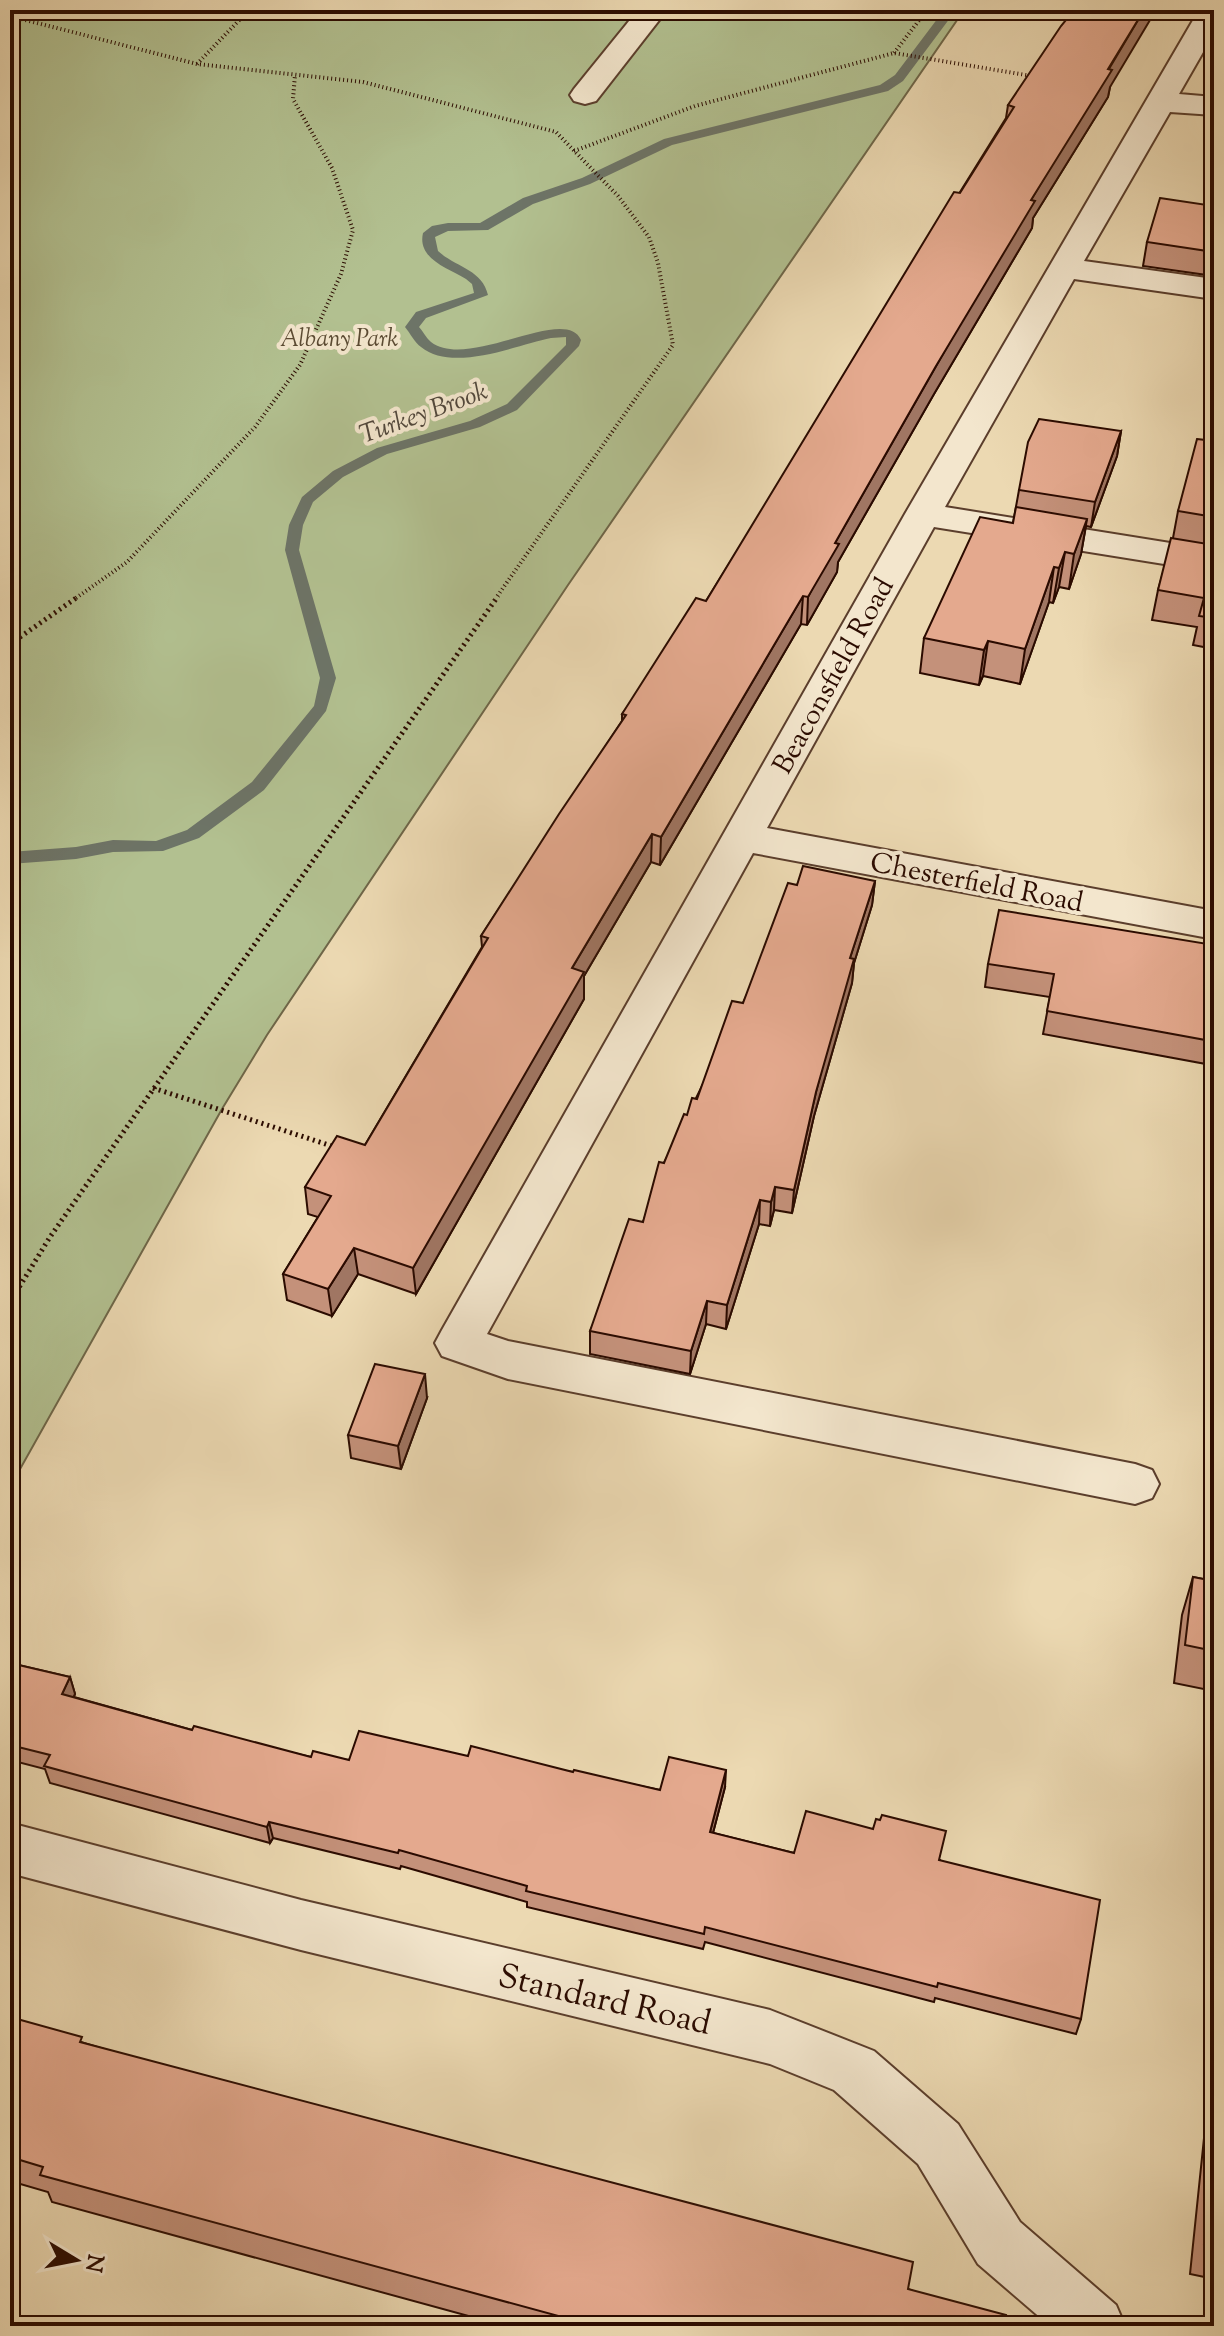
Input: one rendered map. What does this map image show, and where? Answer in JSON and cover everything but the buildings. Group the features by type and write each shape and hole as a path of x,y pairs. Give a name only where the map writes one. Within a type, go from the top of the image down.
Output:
{"street":[{"path":"585,95 653,10"},
{"name":"Beaconsfield Road","path":"1135,1484 508,1360 458,1343 923,514 1213,10"},
{"path":"1162,102 1214,106"},
{"path":"1065,268 1214,289"},
{"path":"923,514 1214,561"},
{"name":"Chesterfield Road","path":"741,837 1214,925"},
{"name":"Standard Road","path":"10,1848 301,1925 770,2037 854,2070 938,2144 999,2243 1095,2326"}],"path":[{"path":"197,64 249,10"},
{"path":"894,53 927,10"},
{"path":"10,16 197,64 363,82 556,132 618,196 649,237 658,263 673,345 153,1088 50,1237 10,1302"},
{"path":"574,151 695,106 894,53 1040,77"},
{"path":"10,644 127,562 255,427 300,365 341,274 353,230 332,168 293,99 295,75"},
{"path":"153,1088 339,1148"}],"green space":[{"name":"Albany Park","path":"10,10 964,10 568,585 267,1035 222,1109 10,1487"}],"waterway":[{"name":"Turkey Brook","path":"10,858 76,853 113,846 157,847 193,834 258,786 321,707 328,678 292,550 296,525 307,500 338,474 382,451 475,424 512,407 572,346 574,340 571,333 530,338 463,354 443,353 426,345 412,327 421,315 481,295 478,284 471,277 433,253 428,236 437,229 448,227 483,227 528,201 586,181 668,142 884,88 899,78 950,10"}]}
